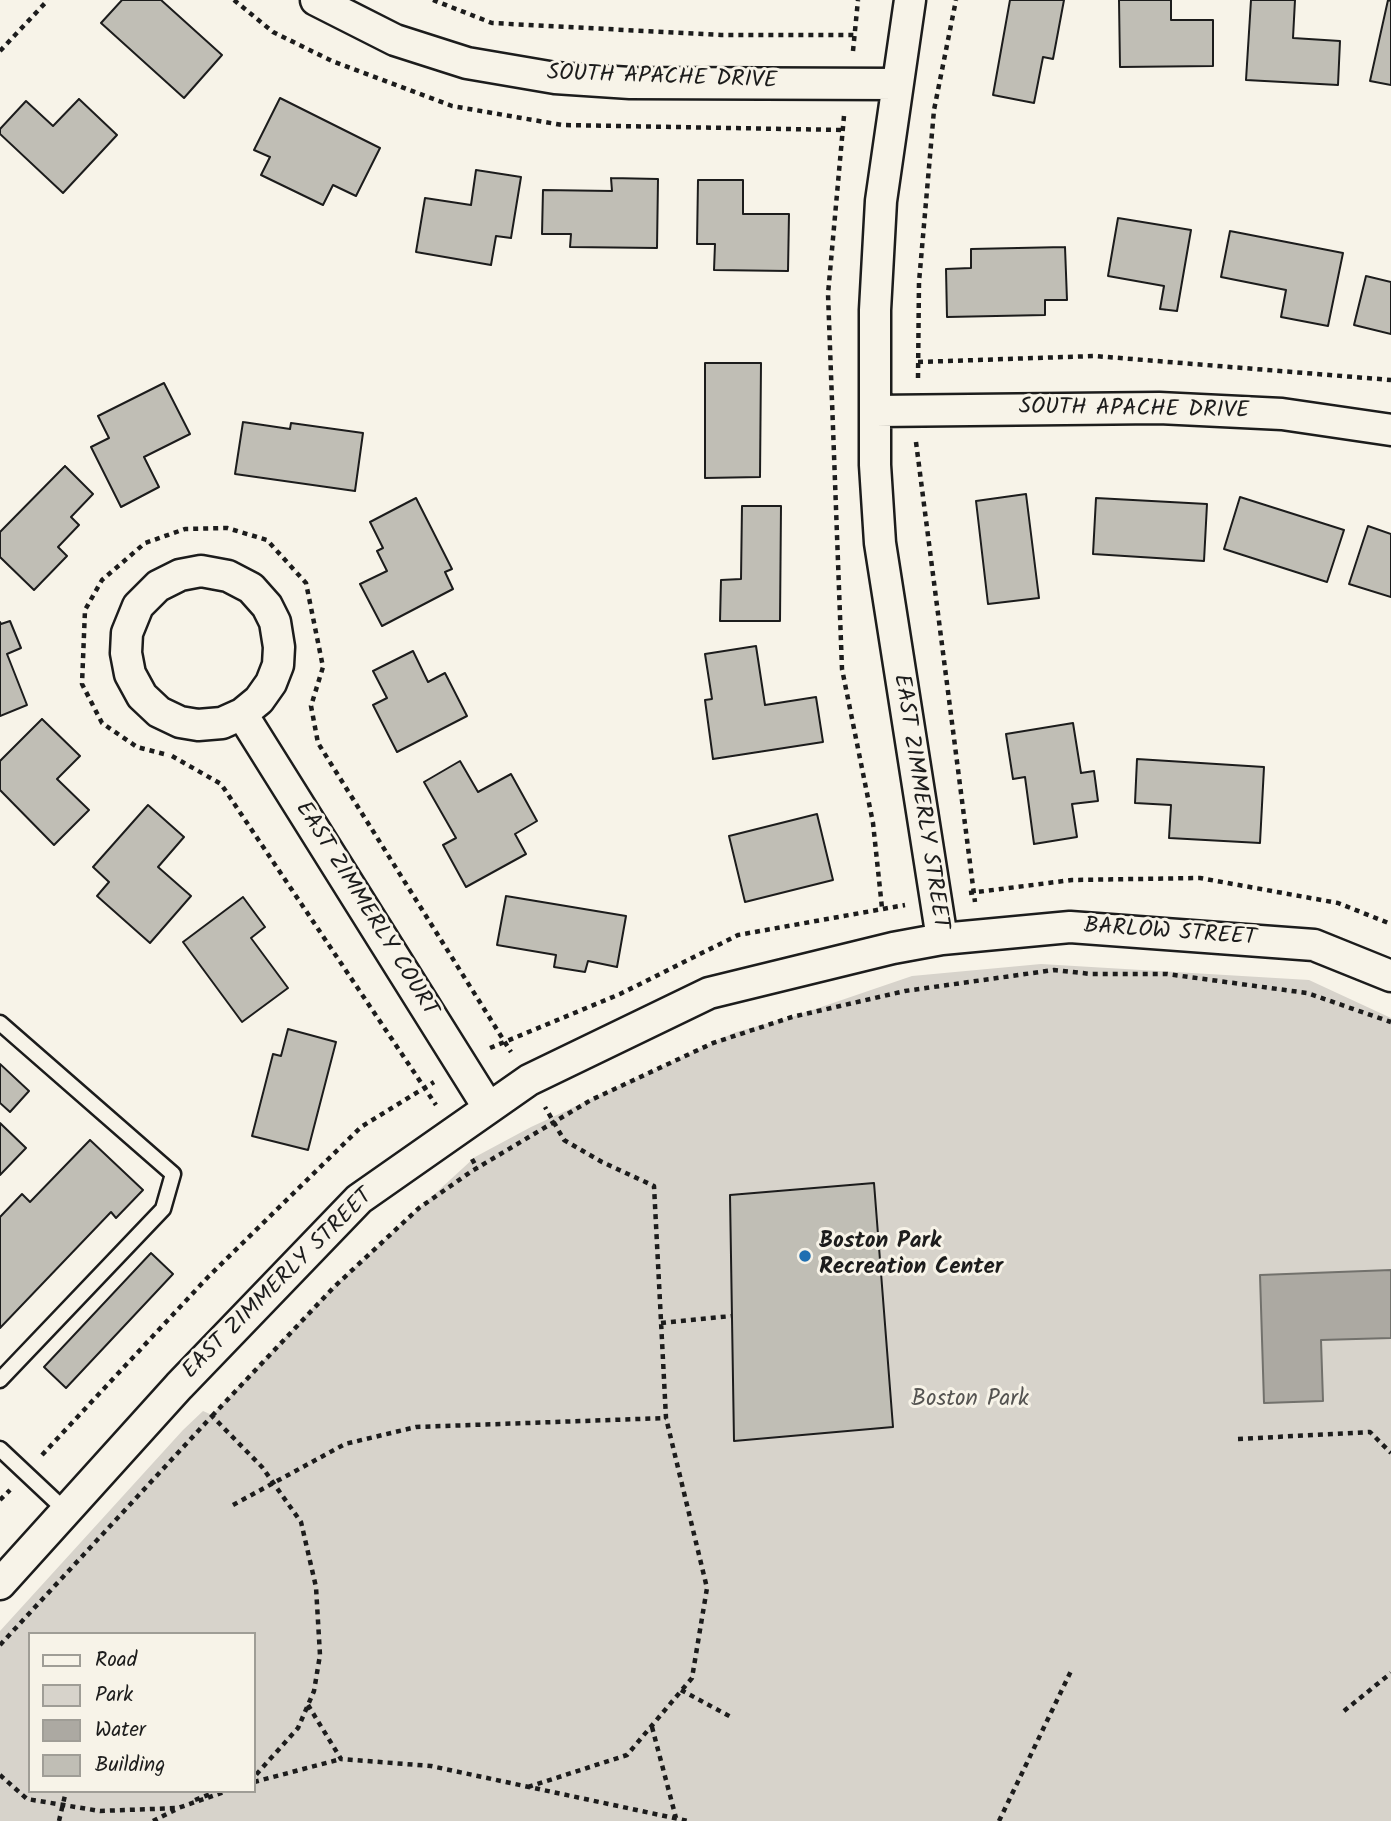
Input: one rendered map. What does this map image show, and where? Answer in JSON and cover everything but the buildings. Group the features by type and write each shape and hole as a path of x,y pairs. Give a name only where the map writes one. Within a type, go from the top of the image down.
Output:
{"street":[{"name":"SOUTH APACHE DRIVE","path":"316,0 339,14 395,40 467,63 555,78 630,82 897,84"},
{"name":"EAST ZIMMERLY STREET","path":"0,1584 179,1386 359,1199 488,1107 529,1080 709,993 893,948 942,939 880,543 875,310 881,201 910,0"},
{"name":"SOUTH APACHE DRIVE","path":"876,411 917,408 1159,408 1282,414 1391,430"},
{"path":"201,571 228,576 251,588 267,606 277,635 278,664 271,683 259,701 242,714 222,723 198,725 180,722 159,712 142,696 130,674 125,653 127,633 138,606 158,586 180,575 201,571"},
{"name":"EAST ZIMMERLY COURT","path":"242,714 488,1107"},
{"name":"BARLOW STREET","path":"942,939 1070,927 1314,945 1391,976"}],"lane":[{"path":"0,1023 173,1174 163,1209 0,1380"},
{"path":"0,1449 66,1511"}],"path":[{"path":"0,51 48,0"},
{"path":"433,0 492,23 722,35 856,35"},
{"path":"956,0 934,110 919,282 916,459 985,979"},
{"path":"918,362 1095,356 1391,380"},
{"path":"0,1645 334,1287 419,1208 472,1171 591,1100 713,1043 779,1021 905,991 1054,970 1091,974 1167,974 1307,993 1391,1022"},
{"path":"528,1787 627,1755 692,1678 707,1588 666,1418 654,1186 601,1162 564,1140 529,1080"},
{"path":"662,1323 732,1316"},
{"path":"212,1416 273,1483 301,1522 316,1587 320,1655 314,1691 298,1728 256,1775"},
{"path":"233,1506 345,1444 416,1427 666,1418"},
{"path":"1238,1439 1370,1432 1391,1452"},
{"path":"999,1821 1071,1671"},
{"path":"1344,1711 1391,1673"},
{"path":"681,1690 731,1717"},
{"path":"308,1704 341,1759"},
{"path":"652,1726 676,1818"},
{"path":"256,1781 341,1759 430,1766 688,1821"},
{"path":"0,1775 27,1799 100,1811 178,1808 221,1793"},
{"path":"59,1821 66,1793"},
{"path":"153,1821 215,1793"}],"green space":[{"name":"Boston Park","path":"1041,964 1309,980 1391,1018 1391,1821 0,1821 0,1631 183,1430 203,1411 212,1415 329,1291 475,1157 531,1127 736,1032 792,1017 912,976"}],"water":[{"path":"1391,1270 1391,1338 1321,1340 1323,1401 1264,1403 1260,1275"}],"place":[{"name":"Boston Park Recreation Center","path":"805,1256"}]}
